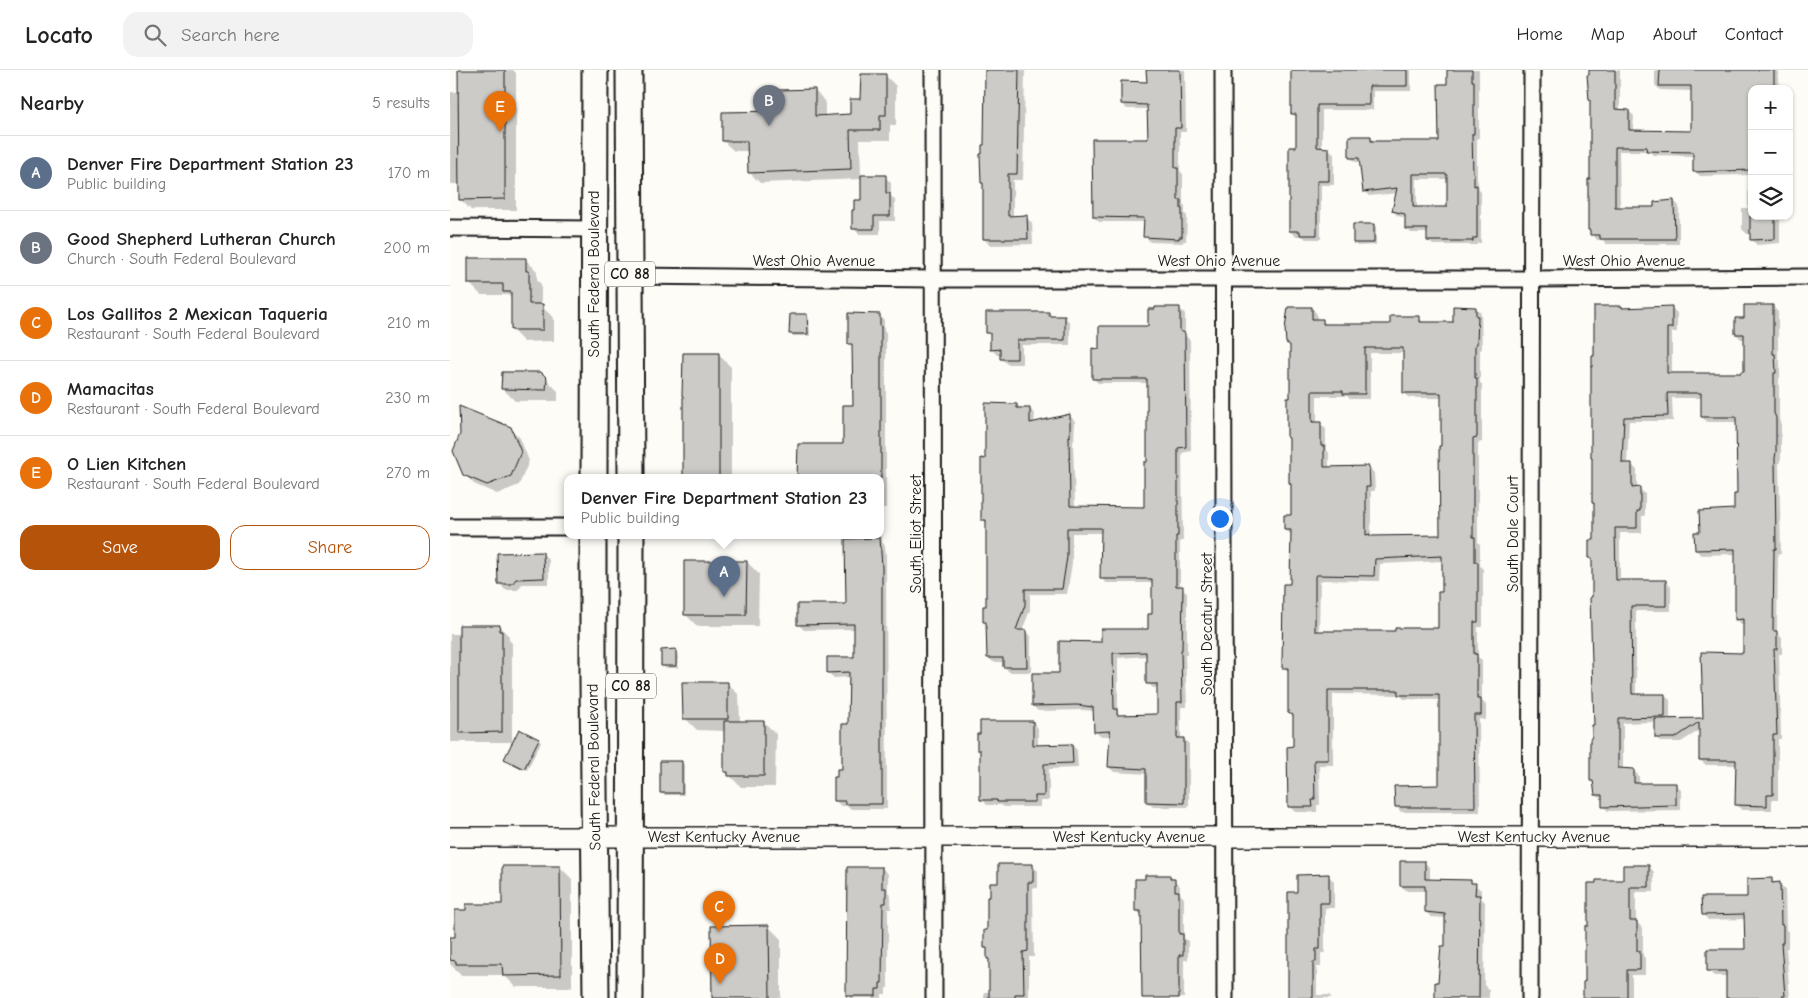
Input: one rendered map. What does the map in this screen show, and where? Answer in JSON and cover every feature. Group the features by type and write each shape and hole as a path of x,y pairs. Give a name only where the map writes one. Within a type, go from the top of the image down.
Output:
{"main road":[{"name":"South Federal Boulevard","path":"594,474 595,70"},
{"name":"CO 88","path":"629,70 631,474"},
{"name":"South Federal Boulevard","path":"594,539 593,681 596,836 596,998"},
{"name":"CO 88","path":"630,998 632,836 631,539"}],"street":[{"name":"South Eliot Street","path":"933,70 934,998"},
{"name":"South Decatur Street","path":"1223,70 1225,998"},
{"name":"South Dale Court","path":"1530,998 1532,70"},
{"path":"450,228 594,229"},
{"name":"West Ohio Avenue","path":"630,276 933,279 1808,277"},
{"path":"450,527 564,527"},
{"name":"West Kentucky Avenue","path":"450,836 1808,836"}],"building":[{"path":"458,70 505,70 505,199 459,200"},
{"path":"985,70 1019,70 1017,174 1008,174 1008,216 1027,215 1028,239 983,239 983,183 981,183 980,154 982,154 982,145 984,145"},
{"path":"1146,70 1180,70 1181,128 1175,128 1175,168 1178,168 1178,200 1181,200 1182,209 1182,237 1179,237 1179,239 1143,237 1144,218 1093,217 1092,139 1148,139 1147,105 1121,104 1121,81 1147,82"},
{"path":"1291,70 1407,70 1407,86 1369,86 1369,105 1317,105 1317,147 1329,148 1329,181 1317,181 1317,235 1300,235 1300,231 1289,231 1289,147 1296,147 1296,114 1291,114"},
{"path":"1447,70 1472,70 1472,81 1474,81 1473,173 1474,186 1477,185 1477,238 1473,238 1473,241 1427,241 1427,229 1405,229 1405,214 1392,211 1397,188 1363,192 1359,158 1349,158 1349,136 1371,136 1371,141 1439,141 1438,84 1447,84","holes":["1413,174 1447,174 1447,207 1413,207"]},
{"path":"1589,70 1615,70 1615,109 1629,110 1629,130 1691,131 1691,86 1659,86 1660,70 1774,70 1774,85 1748,85 1748,170 1693,172 1693,152 1646,151 1647,147 1615,147 1615,207 1654,207 1654,202 1674,200 1675,239 1600,239 1600,235 1590,235 1590,230 1588,230 1588,179 1590,179 1590,100 1587,75 1589,75"},
{"path":"861,74 886,74 886,115 880,115 880,130 850,130 851,169 748,173 747,141 722,141 722,112 779,111 779,90 815,89 815,116 850,114 850,99 860,99"},
{"path":"861,175 886,175 886,193 890,193 890,216 874,216 874,229 852,229 854,200 861,200"},
{"path":"1750,220 1775,220 1775,239 1750,240"},
{"path":"1353,224 1374,224 1374,243 1353,243"},
{"path":"468,258 526,258 526,271 529,271 529,304 543,304 543,330 511,330 511,292 503,292 503,284 468,284"},
{"path":"1744,305 1773,305 1773,354 1775,354 1776,373 1774,373 1774,413 1776,418 1776,549 1774,549 1773,631 1777,631 1777,649 1774,649 1777,735 1773,735 1773,795 1767,795 1767,806 1735,805 1736,760 1699,760 1699,722 1675,738 1655,738 1655,719 1703,718 1701,652 1743,653 1743,619 1735,620 1735,549 1695,550 1694,532 1700,532 1699,511 1734,509 1734,494 1737,494 1736,417 1701,417 1701,393 1667,393 1668,416 1624,417 1622,463 1632,463 1632,488 1640,487 1640,511 1637,511 1637,528 1615,528 1616,580 1666,580 1666,606 1631,606 1632,694 1665,694 1665,717 1618,718 1618,768 1634,769 1634,783 1676,783 1676,805 1602,807 1602,795 1595,795 1593,781 1590,781 1590,740 1592,725 1594,725 1590,597 1592,597 1592,558 1589,558 1589,540 1594,540 1591,458 1591,367 1592,356 1594,356 1594,306 1622,306 1622,308 1672,306 1672,328 1667,328 1667,373 1741,373 1741,371 1744,371 1744,334 1735,334 1735,318 1744,318"},
{"path":"1453,306 1476,307 1476,316 1478,316 1477,344 1475,345 1477,437 1473,438 1473,537 1475,537 1475,562 1478,562 1478,622 1474,622 1474,654 1477,654 1477,699 1481,699 1481,715 1474,715 1475,807 1395,807 1394,786 1439,785 1439,695 1398,695 1398,690 1328,690 1328,760 1314,760 1315,800 1312,800 1313,807 1288,807 1287,747 1293,746 1293,715 1288,713 1288,668 1282,668 1283,584 1290,584 1291,530 1284,530 1284,515 1291,515 1289,438 1287,437 1287,398 1290,398 1290,345 1286,343 1285,329 1288,307 1312,307 1312,319 1323,319 1323,324 1390,324 1390,316 1420,316 1420,322 1453,322","holes":["1365,348 1403,348 1403,393 1441,393 1441,446 1439,446 1440,535 1366,535 1366,487 1370,487 1369,466 1324,467 1324,446 1321,446 1321,422 1312,422 1312,391 1343,391 1343,394 1365,394","1442,556 1442,592 1438,592 1438,628 1395,628 1395,631 1315,631 1315,576 1374,576 1375,559"]},
{"path":"1155,307 1180,307 1180,331 1185,333 1186,447 1178,448 1178,536 1176,536 1176,586 1183,586 1182,702 1177,702 1177,738 1184,738 1184,803 1146,802 1146,769 1108,767 1110,731 1094,732 1093,707 1077,705 1032,706 1032,673 1059,673 1059,641 1101,642 1101,629 1148,629 1148,614 1152,614 1152,579 1100,579 1101,528 1067,528 1067,557 1062,589 1025,589 1025,605 1016,630 1026,630 1027,667 1003,667 1003,658 987,658 986,622 983,622 983,606 986,606 986,520 981,520 981,458 985,459 985,403 1017,404 1017,408 1030,408 1030,423 1070,414 1070,506 1144,507 1144,462 1147,462 1147,379 1092,379 1092,348 1099,349 1099,326 1148,326 1148,309 1155,309","holes":["1146,652 1146,684 1157,684 1157,714 1117,715 1117,709 1114,709 1113,653"]},
{"path":"986,312 1049,312 1049,316 1065,316 1065,340 1017,340 1017,359 1000,359 1000,349 990,350 990,333 986,333"},
{"path":"848,313 880,314 881,474 797,474 798,444 843,444 843,405 853,405 852,344 848,344"},
{"path":"790,314 807,314 808,334 789,334"},
{"path":"683,353 719,353 719,474 683,474"},
{"path":"502,372 541,372 547,378 546,390 501,389"},
{"path":"459,406 511,427 521,452 511,476 487,485 463,475 453,451 460,434"},
{"path":"845,539 880,539 882,567 882,804 845,804 845,801 834,801 834,777 837,777 837,769 842,769 842,724 848,724 849,672 827,673 827,657 854,657 854,624 797,625 797,604 846,604"},
{"path":"543,552 544,578 516,579 512,584 498,584 497,553"},
{"path":"684,561 747,561 746,615 684,615"},
{"path":"459,625 500,625 499,631 502,631 502,732 459,733"},
{"path":"676,649 676,666 661,666 661,650"},
{"path":"682,682 728,682 728,719 683,719"},
{"path":"724,721 764,721 764,776 728,776 728,772 724,772"},
{"path":"980,721 1033,721 1033,745 1072,744 1073,763 1044,764 1044,796 1035,796 1035,802 980,800 980,750 977,750 977,734 980,734"},
{"path":"519,729 539,739 524,769 504,759"},
{"path":"660,761 682,761 682,793 660,793"},
{"path":"1400,861 1425,861 1425,879 1471,880 1471,883 1476,883 1475,895 1480,895 1479,998 1435,998 1435,982 1438,982 1441,946 1445,946 1445,914 1425,912 1425,886 1400,886"},
{"path":"998,864 1033,864 1033,882 1028,882 1028,951 1023,952 1024,994 1015,994 1015,998 989,998 989,959 987,959 987,948 984,948 984,930 987,930 987,897 990,897 990,883 998,883"},
{"path":"1623,865 1649,865 1649,887 1630,887 1630,921 1637,921 1637,951 1640,951 1640,970 1627,970 1627,998 1583,998 1583,982 1585,981 1585,926 1588,926 1588,883 1596,883 1596,880 1623,880"},
{"path":"502,866 560,866 561,975 503,976 502,964 456,964 456,961 450,960 450,937 455,937 455,910 466,910 466,904 502,904"},
{"path":"847,867 882,867 882,888 886,888 886,903 883,903 882,983 880,983 880,989 876,989 876,996 846,996"},
{"path":"1329,874 1329,903 1320,903 1320,949 1316,949 1316,962 1313,962 1313,998 1288,998 1288,892 1297,892 1297,875"},
{"path":"1145,875 1170,875 1170,879 1175,879 1175,891 1179,891 1179,934 1183,934 1183,955 1179,955 1179,998 1142,998 1141,911 1135,911 1135,879 1145,879"},
{"path":"1772,878 1772,883 1780,882 1781,925 1783,925 1783,943 1781,943 1785,996 1782,996 1782,998 1726,998 1726,971 1707,971 1707,949 1745,949 1744,914 1702,915 1701,897 1747,897 1747,879"},
{"path":"769,925 770,998 712,998 711,926"}],"place":[{"name":"Good Shepherd Lutheran Church","path":"769,126"},
{"name":"O Lien Kitchen","path":"500,132"},
{"name":"Denver Fire Department Station 23","path":"724,597"},
{"name":"Los Gallitos 2 Mexican Taqueria","path":"719,932"},
{"name":"Mamacitas","path":"720,984"}]}
